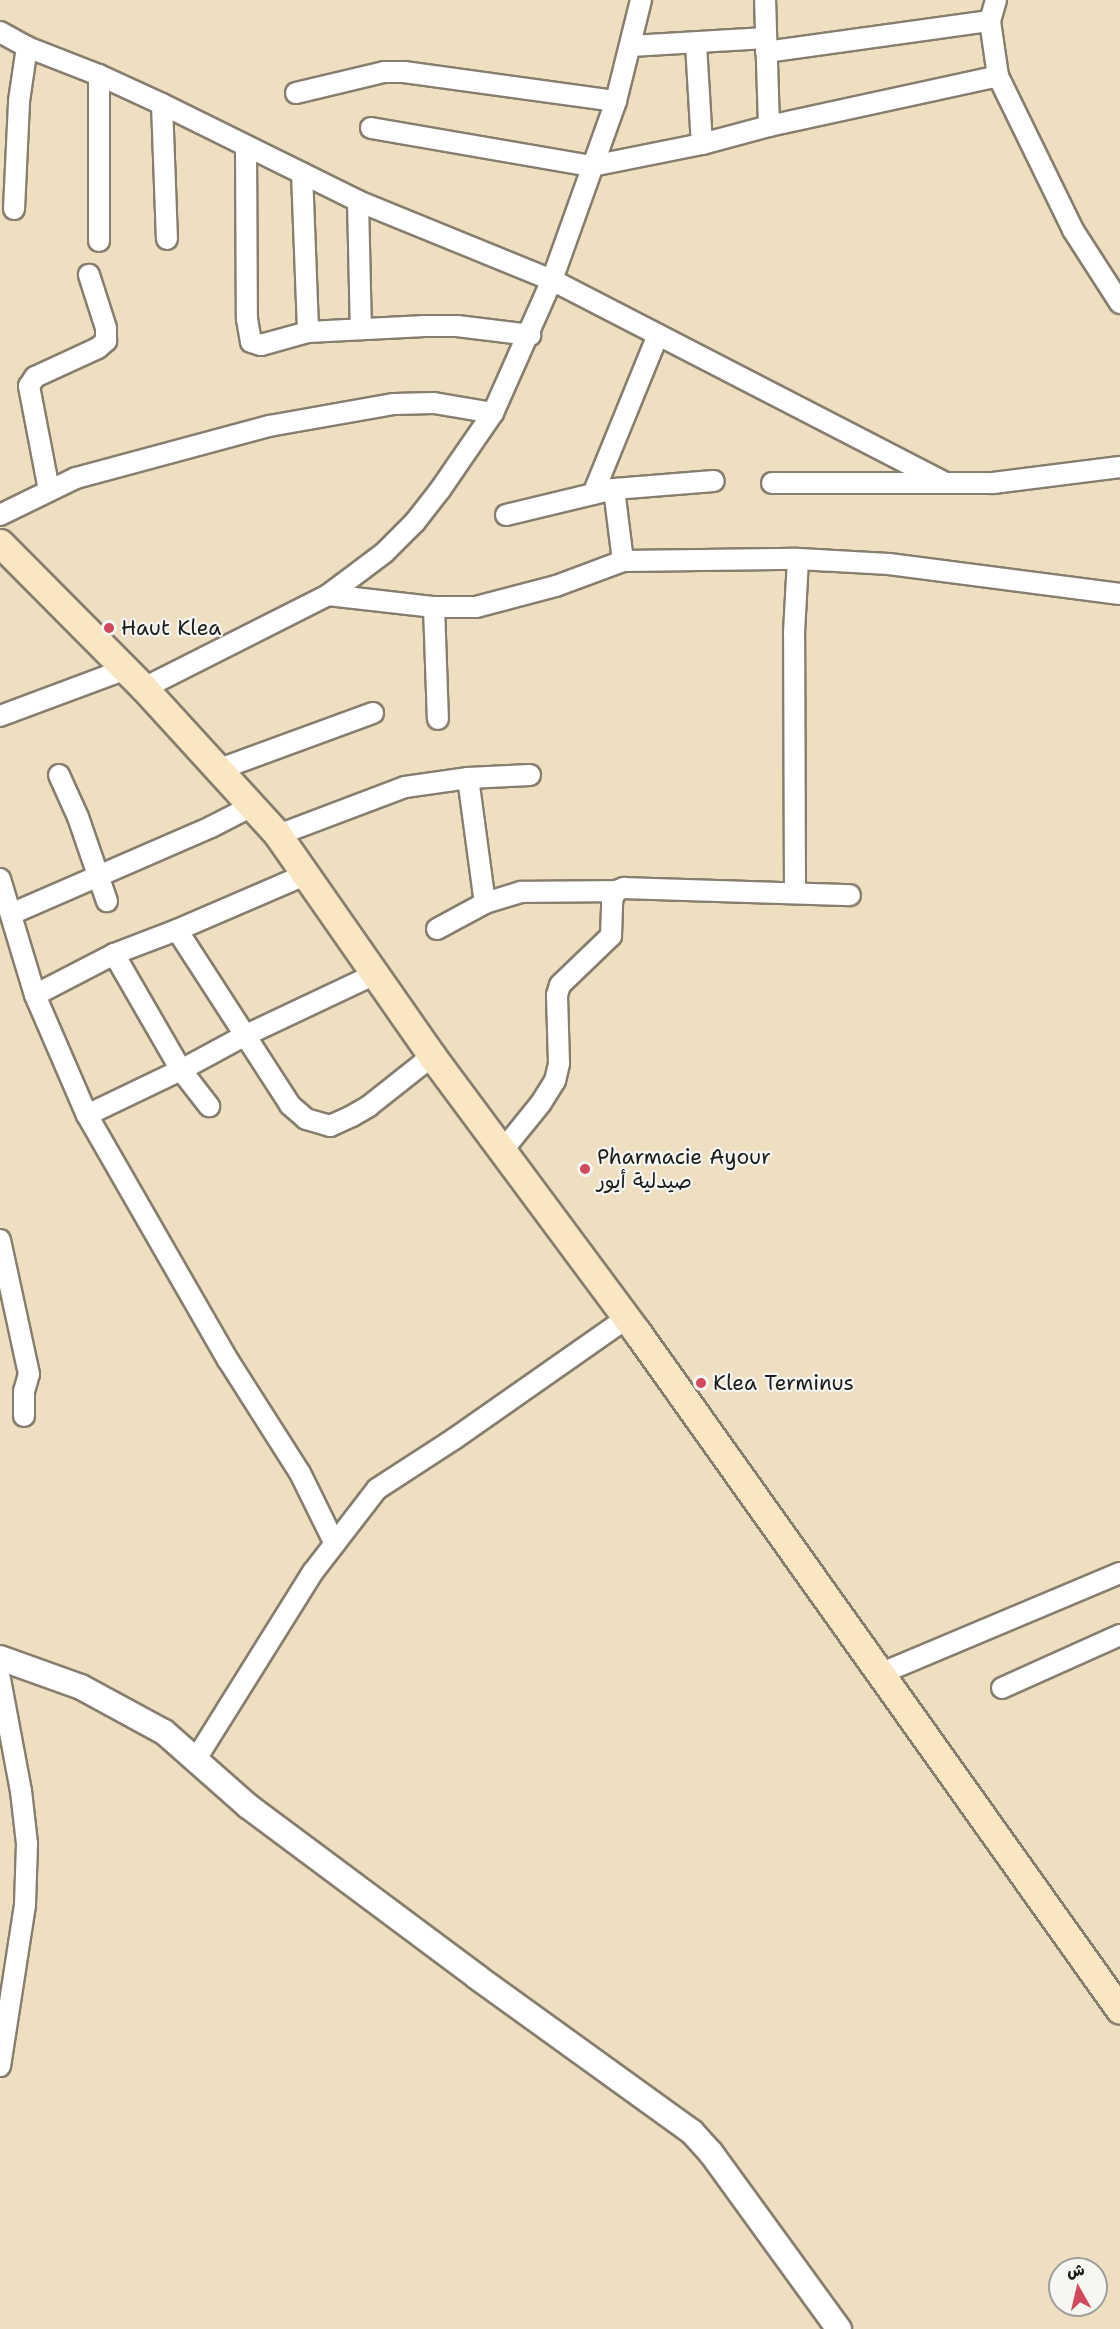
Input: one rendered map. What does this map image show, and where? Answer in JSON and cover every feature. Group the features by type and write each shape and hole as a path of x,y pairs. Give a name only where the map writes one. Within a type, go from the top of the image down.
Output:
{"main road":[{"path":"0,543 144,688 254,805 278,835 432,1056 627,1318 1120,2010"}],"street":[{"path":"144,688 328,595 384,553 415,522 440,490 493,413 530,335 616,101 642,0"},
{"path":"765,0 769,126"},
{"path":"996,0 990,21 998,76 1073,230 1120,303"},
{"path":"631,46 766,45 990,21"},
{"path":"0,32 27,47 99,75 162,104 358,201 552,280 945,483"},
{"path":"696,44 702,144"},
{"path":"14,209 19,101 27,47"},
{"path":"296,93 384,72 394,72 616,101"},
{"path":"99,75 99,241"},
{"path":"370,128 592,166 702,144 769,126 998,76"},
{"path":"162,104 167,239"},
{"path":"246,147 247,319 251,342 261,345 308,332 457,326 530,335"},
{"path":"302,173 308,332"},
{"path":"358,201 361,329"},
{"path":"49,490 29,386 35,377 99,348 105,340 105,328 89,275"},
{"path":"593,494 658,335"},
{"path":"0,515 76,478 223,436 367,407 434,403 493,413"},
{"path":"772,483 993,483 1120,467"},
{"path":"506,515 614,489 714,480"},
{"path":"614,489 623,561"},
{"path":"328,595 434,607 476,607 556,586 623,561 798,559 889,564 1120,594"},
{"path":"795,893 794,633 798,559"},
{"path":"434,607 438,719"},
{"path":"0,716 124,670"},
{"path":"220,769 372,713"},
{"path":"59,775 78,817 107,900"},
{"path":"278,835 386,792 425,783 468,778 530,776"},
{"path":"468,778 485,903"},
{"path":"11,914 211,827 254,805"},
{"path":"35,995 114,954 177,930 305,875"},
{"path":"0,879 35,995 87,1115 228,1360 300,1473 335,1544"},
{"path":"437,929 485,903 521,892 616,891 624,888 850,895"},
{"path":"503,1150 542,1103 555,1081 558,1063 557,995 560,985 611,936 612,900 616,891"},
{"path":"177,930 290,1105 306,1119 330,1126 369,1106 432,1056"},
{"path":"114,954 181,1070 209,1106"},
{"path":"87,1115 181,1070 244,1036 377,974"},
{"path":"0,1240 29,1374 24,1391 24,1416"},
{"path":"196,1759 313,1572 377,1489 454,1439 627,1318"},
{"path":"882,1673 1120,1573"},
{"path":"1002,1688 1120,1635"},
{"path":"0,1658 30,1666 108,1699 164,1732 248,1806 486,1984 693,2132 711,2153 839,2329"},
{"path":"0,1679 21,1791 27,1844 25,1905 0,2066"}],"place":[{"name":"Haut Klea","path":"109,628"},
{"name":"Pharmacie Ayour صيدلية أيور","path":"585,1169"},
{"name":"Klea Terminus","path":"701,1383"}]}
